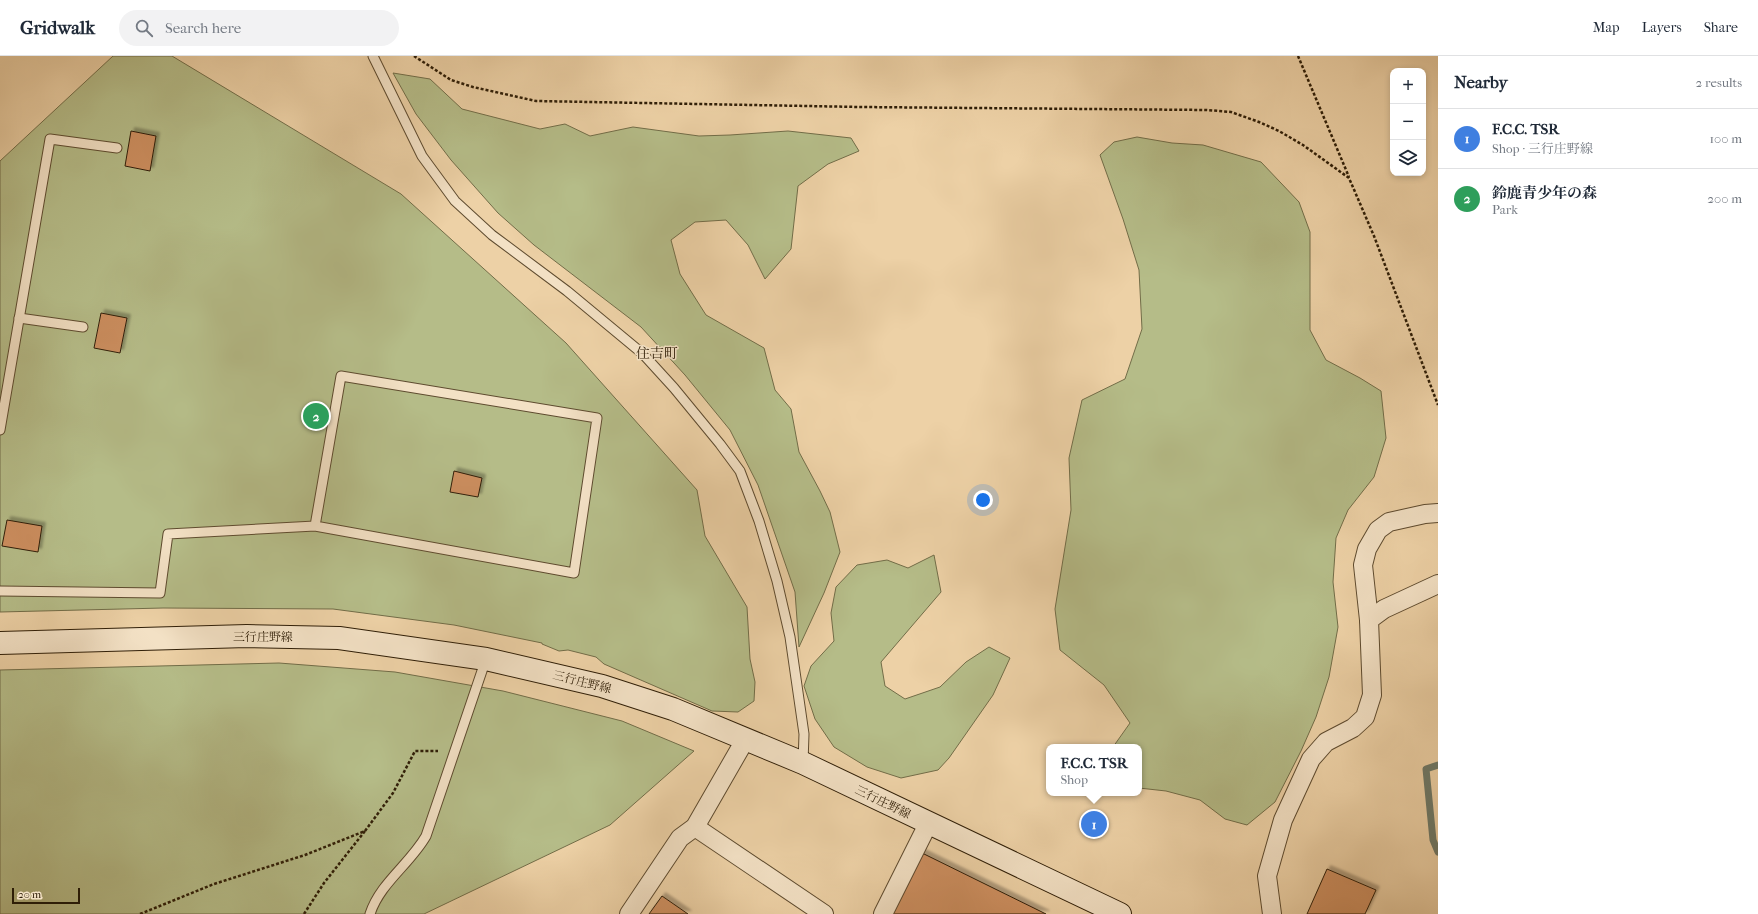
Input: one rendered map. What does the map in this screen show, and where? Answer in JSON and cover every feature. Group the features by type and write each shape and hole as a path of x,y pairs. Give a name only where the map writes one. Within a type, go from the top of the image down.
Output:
{"main road":[{"name":"三行庄野線","path":"0,643 247,636 339,638 486,659 602,686 673,709 803,763 928,824 1120,914"}],"street":[{"path":"1272,914 1267,876 1283,820 1311,759 1326,742 1353,728 1365,717 1372,695 1369,620 1363,565 1367,549 1378,530 1389,522 1425,514 1438,513"},
{"path":"1369,620 1384,609 1438,584"},
{"path":"628,914 680,838 695,827 745,740"},
{"path":"883,914 928,824"},
{"path":"695,827 824,914"}],"lane":[{"path":"373,56 422,156 455,201 492,235 567,291 643,354 706,427 740,471 759,521 777,581 790,637 804,734 803,763"},
{"path":"0,430 50,138 117,148"},
{"path":"19,318 83,327"},
{"path":"0,591 160,593 168,534 316,526 574,573 597,418 341,376 316,526"},
{"path":"370,914 378,895 418,850 426,836 486,659"}],"path":[{"path":"414,56 451,80 473,87 536,101 852,107 1207,110 1231,112 1279,131 1303,145 1349,178"},
{"path":"1298,56 1374,236 1438,405"},
{"path":"304,914 324,883 393,793 415,751 455,751"},
{"path":"140,914 214,884 305,855 365,831"}],"green space":[{"path":"113,56 172,56 401,194 566,343 697,490 705,536 747,607 750,659 755,682 754,701 738,712 712,711 604,664 596,657 568,650 559,651 542,643 454,625 333,609 163,608 0,612 0,161"},
{"path":"393,73 430,79 462,109 540,129 565,124 590,136 633,127 699,136 788,131 851,138 859,151 828,164 798,186 791,249 765,279 748,245 726,220 695,222 671,240 680,274 706,315 764,348 775,390 791,409 799,452 830,512 840,552 824,593 799,647 795,592 758,485 730,430 685,375 641,327 534,245 498,213 451,160 416,114"},
{"path":"1137,137 1172,143 1203,145 1261,162 1299,202 1310,232 1310,330 1326,360 1381,391 1386,438 1374,477 1348,510 1336,538 1333,582 1338,627 1329,677 1316,717 1301,751 1275,802 1247,825 1225,819 1200,800 1166,791 1142,788 1142,744 1115,744 1130,723 1104,685 1060,650 1055,609 1071,510 1069,458 1082,400 1125,379 1142,329 1139,270 1123,219 1100,155 1114,142"},
{"path":"934,555 941,592 881,662 885,686 905,699 940,687 966,662 989,647 1010,658 993,695 949,758 938,770 901,778 867,767 834,747 815,719 804,686 811,666 834,641 831,613 836,587 857,565 887,560 908,568"},
{"path":"279,663 395,672 503,691 622,721 694,751 610,825 424,914 0,914 0,670"}],"building":[{"path":"131,131 156,136 150,171 125,166"},
{"path":"101,313 127,318 120,353 94,348"},
{"path":"454,471 482,478 478,497 450,492"},
{"path":"7,520 42,526 38,552 2,546"},
{"path":"920,852 1046,914 889,914"},
{"path":"1327,869 1376,890 1365,914 1307,914"},
{"path":"662,896 688,914 649,914"}],"waterway":[{"path":"1438,765 1426,769 1433,840 1438,852"}],"place":[{"name":"鈴鹿青少年の森","path":"316,416"},
{"name":"F.C.C. TSR","path":"1094,824"}],"district":[{"name":"住吉町","path":"657,353"}]}
